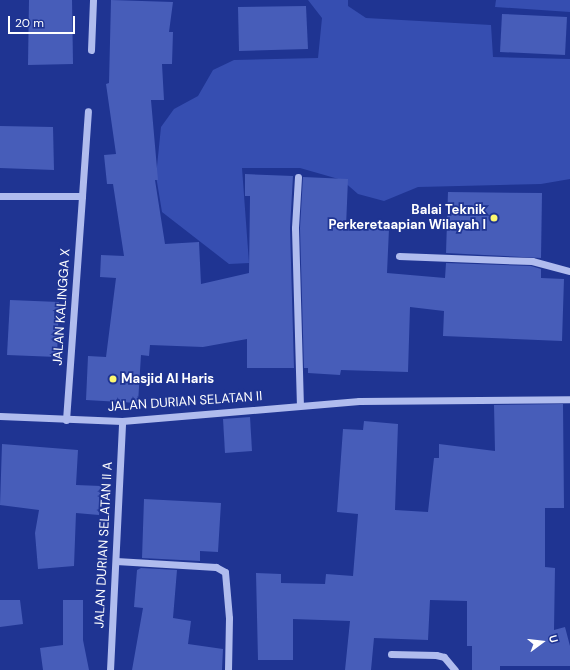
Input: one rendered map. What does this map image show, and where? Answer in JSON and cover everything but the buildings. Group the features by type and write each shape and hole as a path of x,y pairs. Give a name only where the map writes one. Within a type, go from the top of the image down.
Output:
{"street":[{"path":"91,50 93,0"},
{"name":"JALAN KALINGGA X","path":"66,420 88,111"},
{"path":"298,178 295,228 300,405"},
{"path":"0,196 82,196"},
{"path":"399,256 532,261 570,271"},
{"name":"JALAN DURIAN SELATAN II","path":"0,416 66,420 122,421 359,401 570,399"},
{"name":"JALAN DURIAN SELATAN II A","path":"110,670 122,421"},
{"path":"116,562 216,567 225,572 229,618 228,670"},
{"path":"391,654 436,655 444,657 455,670"}],"shaded area":[{"path":"308,0 348,0 348,6 366,18 491,25 493,57 570,59 570,179 541,184 418,187 384,201 358,194 342,180 300,168 242,168 249,263 229,264 162,212 156,176 161,127 174,109 198,96 213,70 234,60 318,58 322,18"},
{"path":"496,0 570,0 570,12 495,7"}],"place":[{"name":"Balai Teknik Perkeretaapian Wilayah I","path":"494,218"},
{"name":"Masjid Al Haris","path":"113,379"}]}
